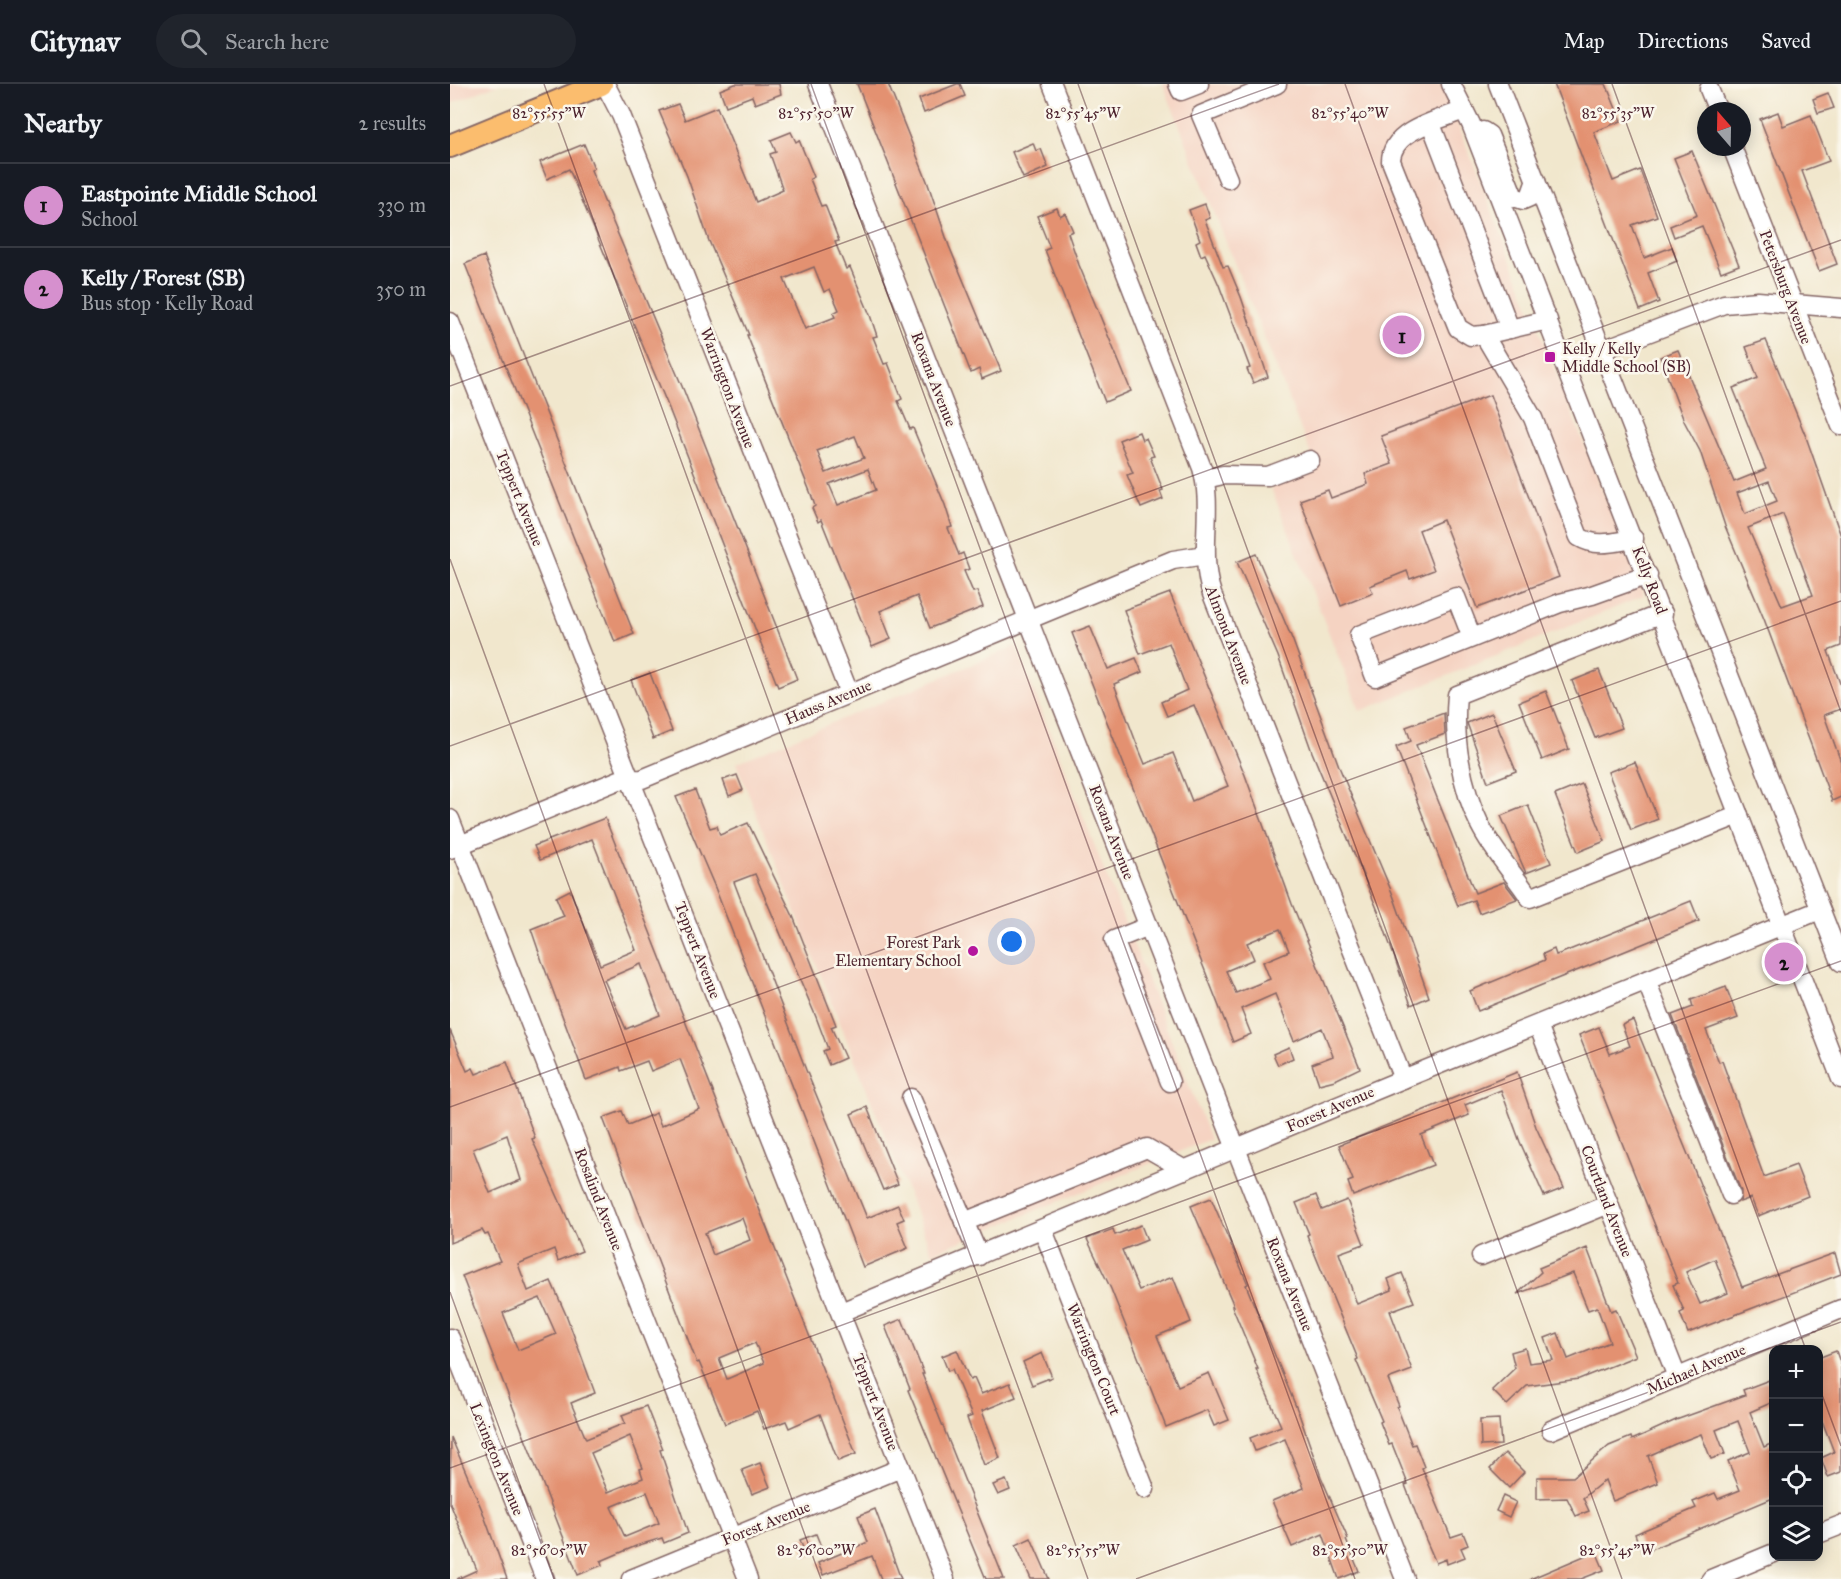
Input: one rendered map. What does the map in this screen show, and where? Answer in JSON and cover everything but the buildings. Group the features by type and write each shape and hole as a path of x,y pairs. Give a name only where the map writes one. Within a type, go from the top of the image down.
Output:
{"main road":[{"path":"450,146 603,84"}],"street":[{"name":"Warrington Avenue","path":"603,84 621,115 849,693"},
{"name":"Roxana Avenue","path":"818,84 1405,1579"},
{"name":"Almond Avenue","path":"1052,84 1205,478 1205,573 1212,594 1402,1079"},
{"path":"1178,84 1181,91 1199,84"},
{"path":"1228,179 1201,115 1277,84"},
{"name":"Kelly Road","path":"1452,84 1468,117 1648,574 1841,1079"},
{"path":"1498,84 1841,962"},
{"path":"1709,88 1714,102"},
{"path":"1536,180 1530,198 1523,200 1514,197 1489,135 1468,117 1431,124 1404,136 1391,152 1390,161 1458,328 1471,336 1484,335 1548,320"},
{"path":"1431,124 1510,330"},
{"name":"Petersburg Avenue","path":"1735,156 1841,426"},
{"path":"1565,364 1724,304 1758,301 1841,308"},
{"name":"Teppert Avenue","path":"450,322 945,1579"},
{"path":"1484,335 1533,418 1580,537 1589,543 1598,544 1634,539"},
{"path":"1205,478 1223,475 1268,476 1310,460"},
{"name":"Hauss Avenue","path":"455,847 619,780 642,779 1180,557 1205,555"},
{"path":"1472,638 1456,597 1359,635 1375,677 1560,603 1592,595 1648,574"},
{"path":"1662,613 1457,695 1455,718 1466,789 1481,827 1530,898 1739,815"},
{"name":"Rosalind Avenue","path":"450,819 455,847 748,1579"},
{"name":"Forest Avenue","path":"841,1312 1402,1079 1820,910"},
{"path":"1149,926 1114,940 1170,1082"},
{"path":"1646,980 1731,1195"},
{"name":"Courtland Avenue","path":"1538,1025 1677,1377"},
{"path":"910,1098 979,1256"},
{"path":"964,1222 1147,1148 1185,1170"},
{"path":"1481,1256 1609,1204"},
{"name":"Warrington Court","path":"1043,1230 1145,1488"},
{"name":"Michael Avenue","path":"1551,1430 1841,1310"},
{"name":"Lexington Avenue","path":"450,1338 545,1579"},
{"name":"Forest Avenue","path":"631,1579 901,1468"},
{"path":"1823,1532 1841,1525"},
{"path":"1711,1579 1769,1555"}],"shaded area":[{"path":"450,84 498,84 450,104"},
{"path":"1163,84 1442,84 1644,596 1360,711 1271,488 1317,470"},
{"name":"Forest Park Elementary School","path":"1016,646 1210,1139 932,1253 736,763"}],"place":[{"name":"Eastpointe Middle School","path":"1402,335"},
{"name":"Kelly / Kelly Middle School (SB)","path":"1550,357"},
{"name":"Forest Park Elementary School","path":"973,951"},
{"name":"Kelly / Forest (SB)","path":"1784,962"}]}
